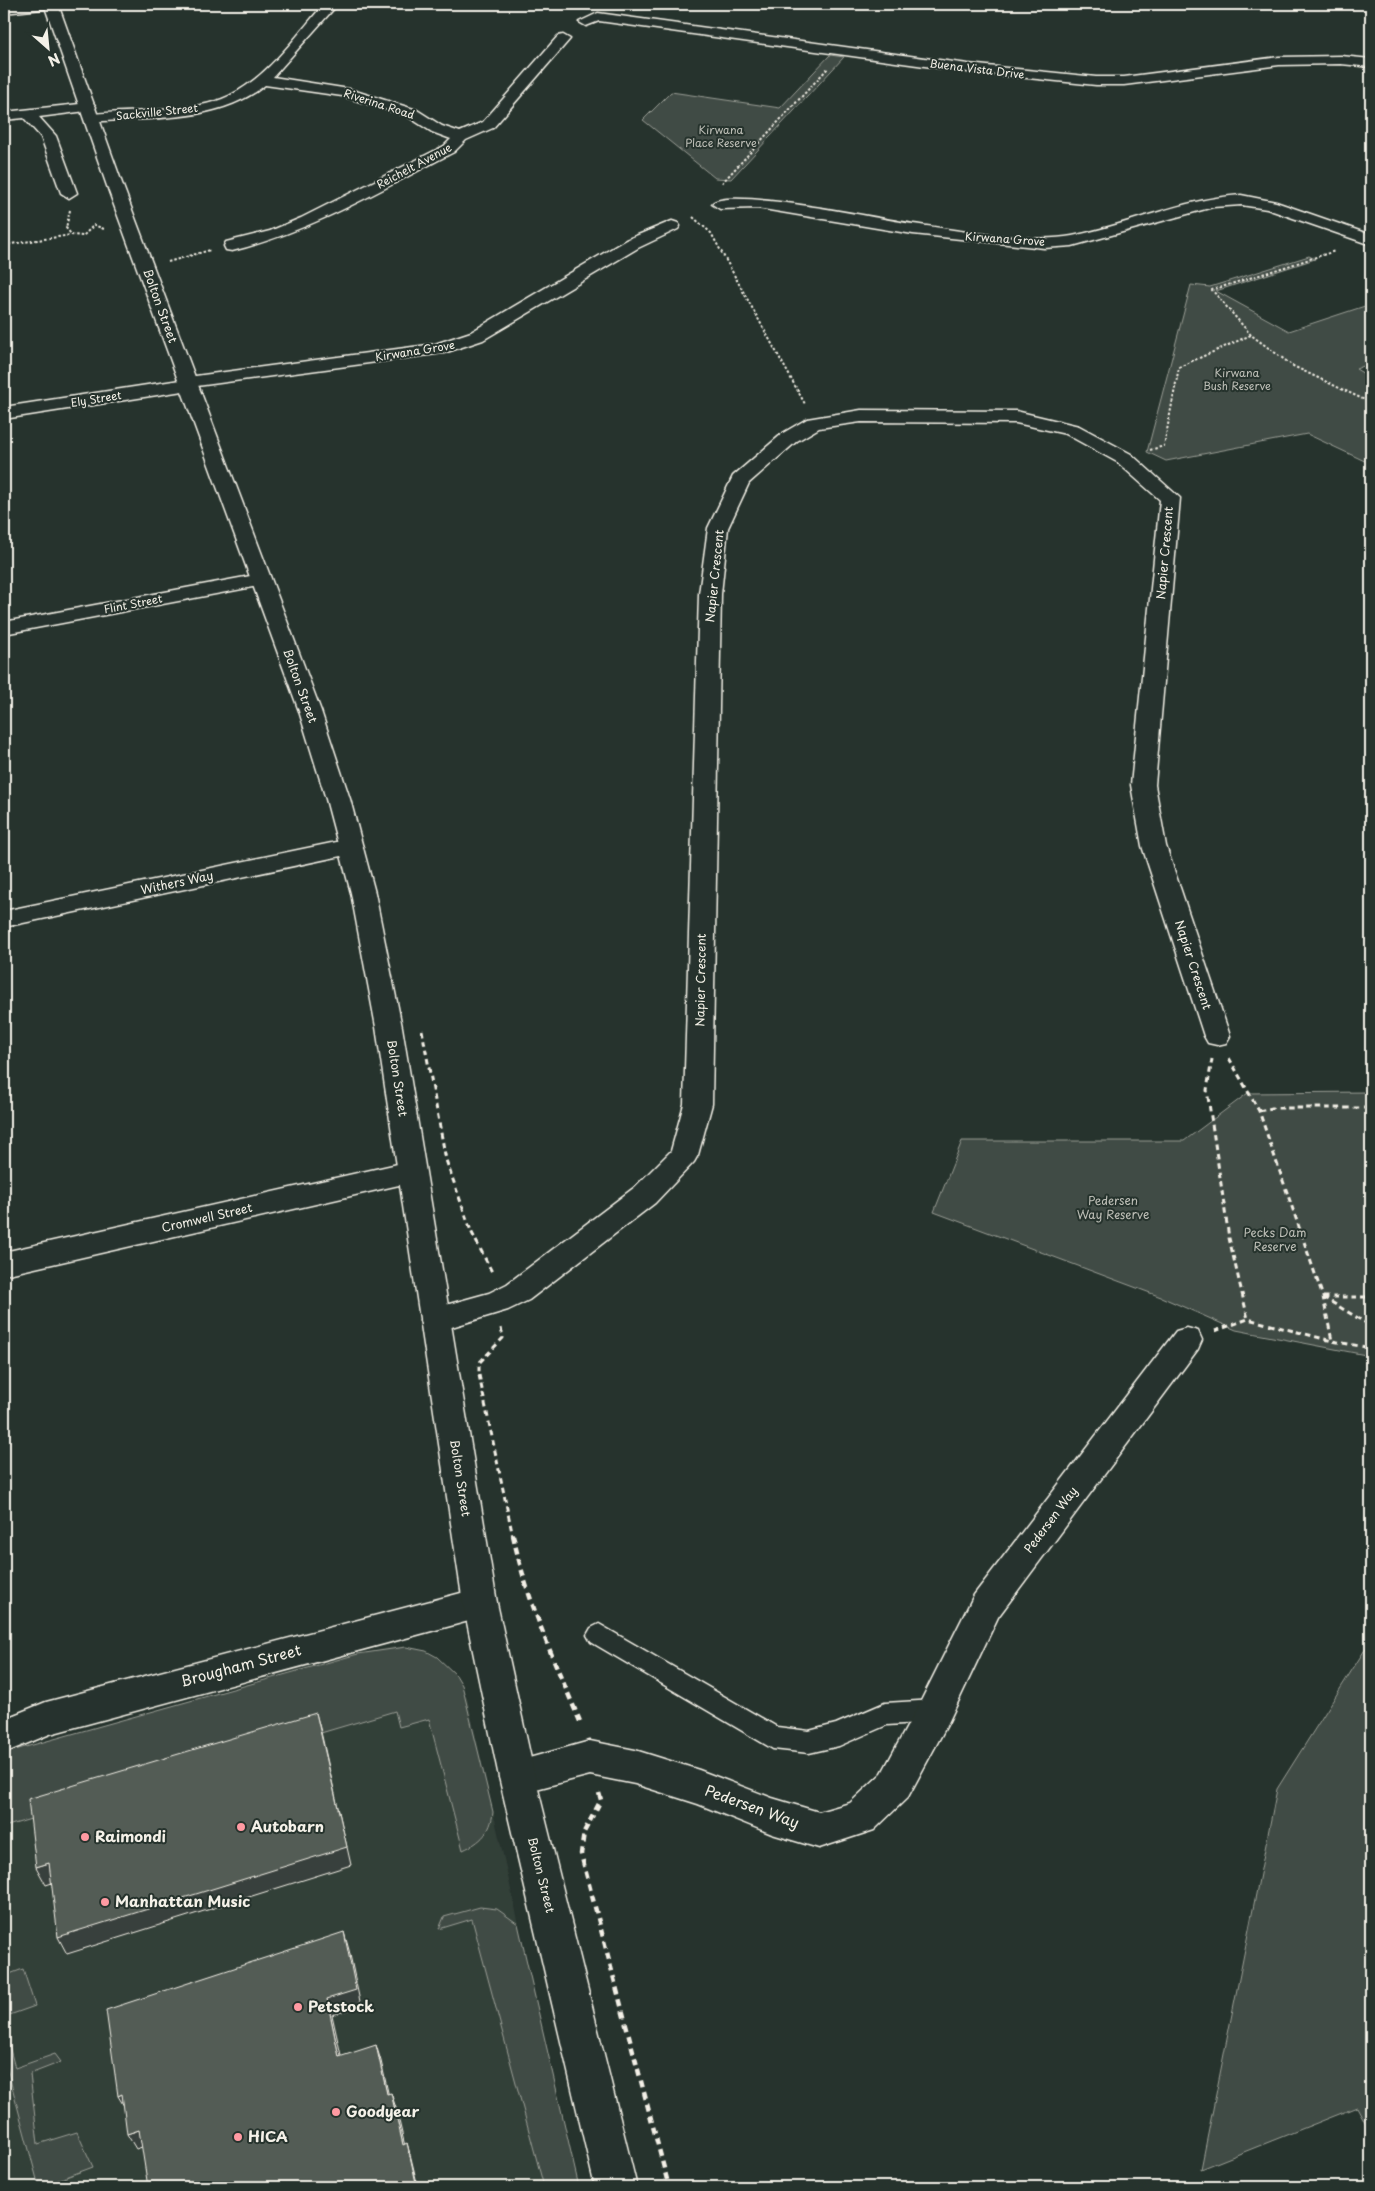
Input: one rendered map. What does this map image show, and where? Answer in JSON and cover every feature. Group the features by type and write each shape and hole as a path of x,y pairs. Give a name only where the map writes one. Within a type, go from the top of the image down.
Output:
{"street":[{"path":"4,9 51,4"},
{"name":"Bolton Street","path":"51,4 91,113 115,186 136,238 310,711 351,847 374,947 480,1603 517,1777 616,2187"},
{"name":"Sackville Street","path":"4,116 27,113 91,113 196,109 233,100 263,80 331,4"},
{"name":"Buena Vista Drive","path":"586,22 598,17 968,68 1096,81 1124,81 1289,60 1371,63"},
{"name":"Reichelt Avenue","path":"232,246 276,234 307,221 449,149 461,137 488,125 563,39"},
{"name":"Riverina Road","path":"263,80 344,92 412,113 437,129 461,137"},
{"path":"27,113 48,136 69,193"},
{"name":"Kirwana Grove","path":"720,204 757,203 913,230 1044,243 1072,241 1212,202 1240,200 1270,205 1371,240"},
{"name":"Kirwana Grove","path":"189,383 438,349 462,343 632,244 672,226"},
{"name":"Ely Street","path":"4,413 189,383"},
{"name":"Napier Crescent","path":"435,1320 497,1302 518,1292 645,1195 684,1155 698,1104 710,594 718,528 740,480 790,437 814,423 861,416 1016,417 1072,430 1124,458 1170,498 1143,785 1154,846 1217,1036"},
{"name":"Flint Street","path":"4,628 262,580"},
{"name":"Withers Way","path":"4,919 351,847"},
{"name":"Cromwell Street","path":"4,1264 411,1172"},
{"name":"Pedersen Way","path":"517,1777 590,1758 644,1770 699,1787 772,1816 818,1830 861,1817 895,1785 935,1711 986,1606 1187,1340"},
{"name":"Brougham Street","path":"4,1736 46,1718 480,1603"}],"lane":[{"path":"599,1635 773,1738 808,1742 839,1735 884,1714 935,1711"}],"path":[{"path":"814,423 789,372 711,233 691,215 720,204 717,188 844,51"},
{"path":"4,245 71,235 84,236 94,225 114,233 136,238"},
{"path":"1371,240 1212,290 1251,335 1293,366 1371,403"},
{"path":"146,268 194,254 232,246"},
{"path":"1124,458 1164,446 1180,367 1251,335"},
{"path":"1217,1036 1259,1111 1323,1297 1332,1341"},
{"path":"1217,1036 1207,1090 1229,1238 1248,1319"},
{"path":"1259,1111 1272,1108 1371,1108"},
{"path":"1323,1297 1371,1297"},
{"path":"1323,1297 1371,1326"},
{"path":"1187,1340 1248,1319 1332,1341 1371,1348"},
{"path":"1367,2103 1371,2111"}],"shaded area":[{"path":"394,1647 416,1648 437,1657 456,1675 467,1697 579,2187 4,2187 4,1753 358,1654"}],"green space":[{"name":"Kirwana Place Reserve","path":"830,55 844,57 731,179 715,178 643,120 671,92 780,108"},
{"name":"Kirwana Bush Reserve","path":"1309,256 1315,259 1216,291 1289,331 1371,304 1371,363 1356,369 1371,378 1371,464 1307,434 1166,461 1147,452 1191,285 1210,287"},
{"name":"Pecks Dam Reserve","path":"1371,1092 1371,1356 1236,1330 1161,1297 934,1212 962,1141 1184,1141 1248,1093"},
{"path":"1371,1640 1371,2133 1357,2107 1201,2169 1277,1789"},
{"path":"406,1647 426,1651 437,1657 456,1675 462,1685 493,1812 490,1825 484,1835 475,1844 463,1850 429,1719 399,1727 395,1711 4,1827 4,1753 358,1654"},
{"path":"480,1907 497,1909 518,1924 579,2187 544,2187 472,1919 439,1929 444,1917"},
{"path":"23,1969 35,2006 4,2017 4,1976"},
{"path":"4,2027 15,2068 55,2054 61,2062 30,2074 38,2144 77,2132 93,2167 58,2180 59,2187 39,2187 4,2057"}],"building":[{"path":"316,1713 347,1847 58,1937 49,1863 36,1867 28,1799"},
{"path":"344,1932 356,1990 327,1999 339,2057 376,2045 387,2094 391,2093 403,2145 407,2143 417,2187 148,2187 139,2130 127,2134 122,2094 118,2096 106,2010"}],"place":[{"name":"Autobarn","path":"241,1827"},
{"name":"Raimondi","path":"85,1837"},
{"name":"Manhattan Music","path":"105,1902"},
{"name":"Petstock","path":"298,2007"},
{"name":"Goodyear","path":"336,2112"},
{"name":"HICA","path":"238,2137"}],"park label":[{"name":"Pedersen Way Reserve","path":"1113,1208"}]}
